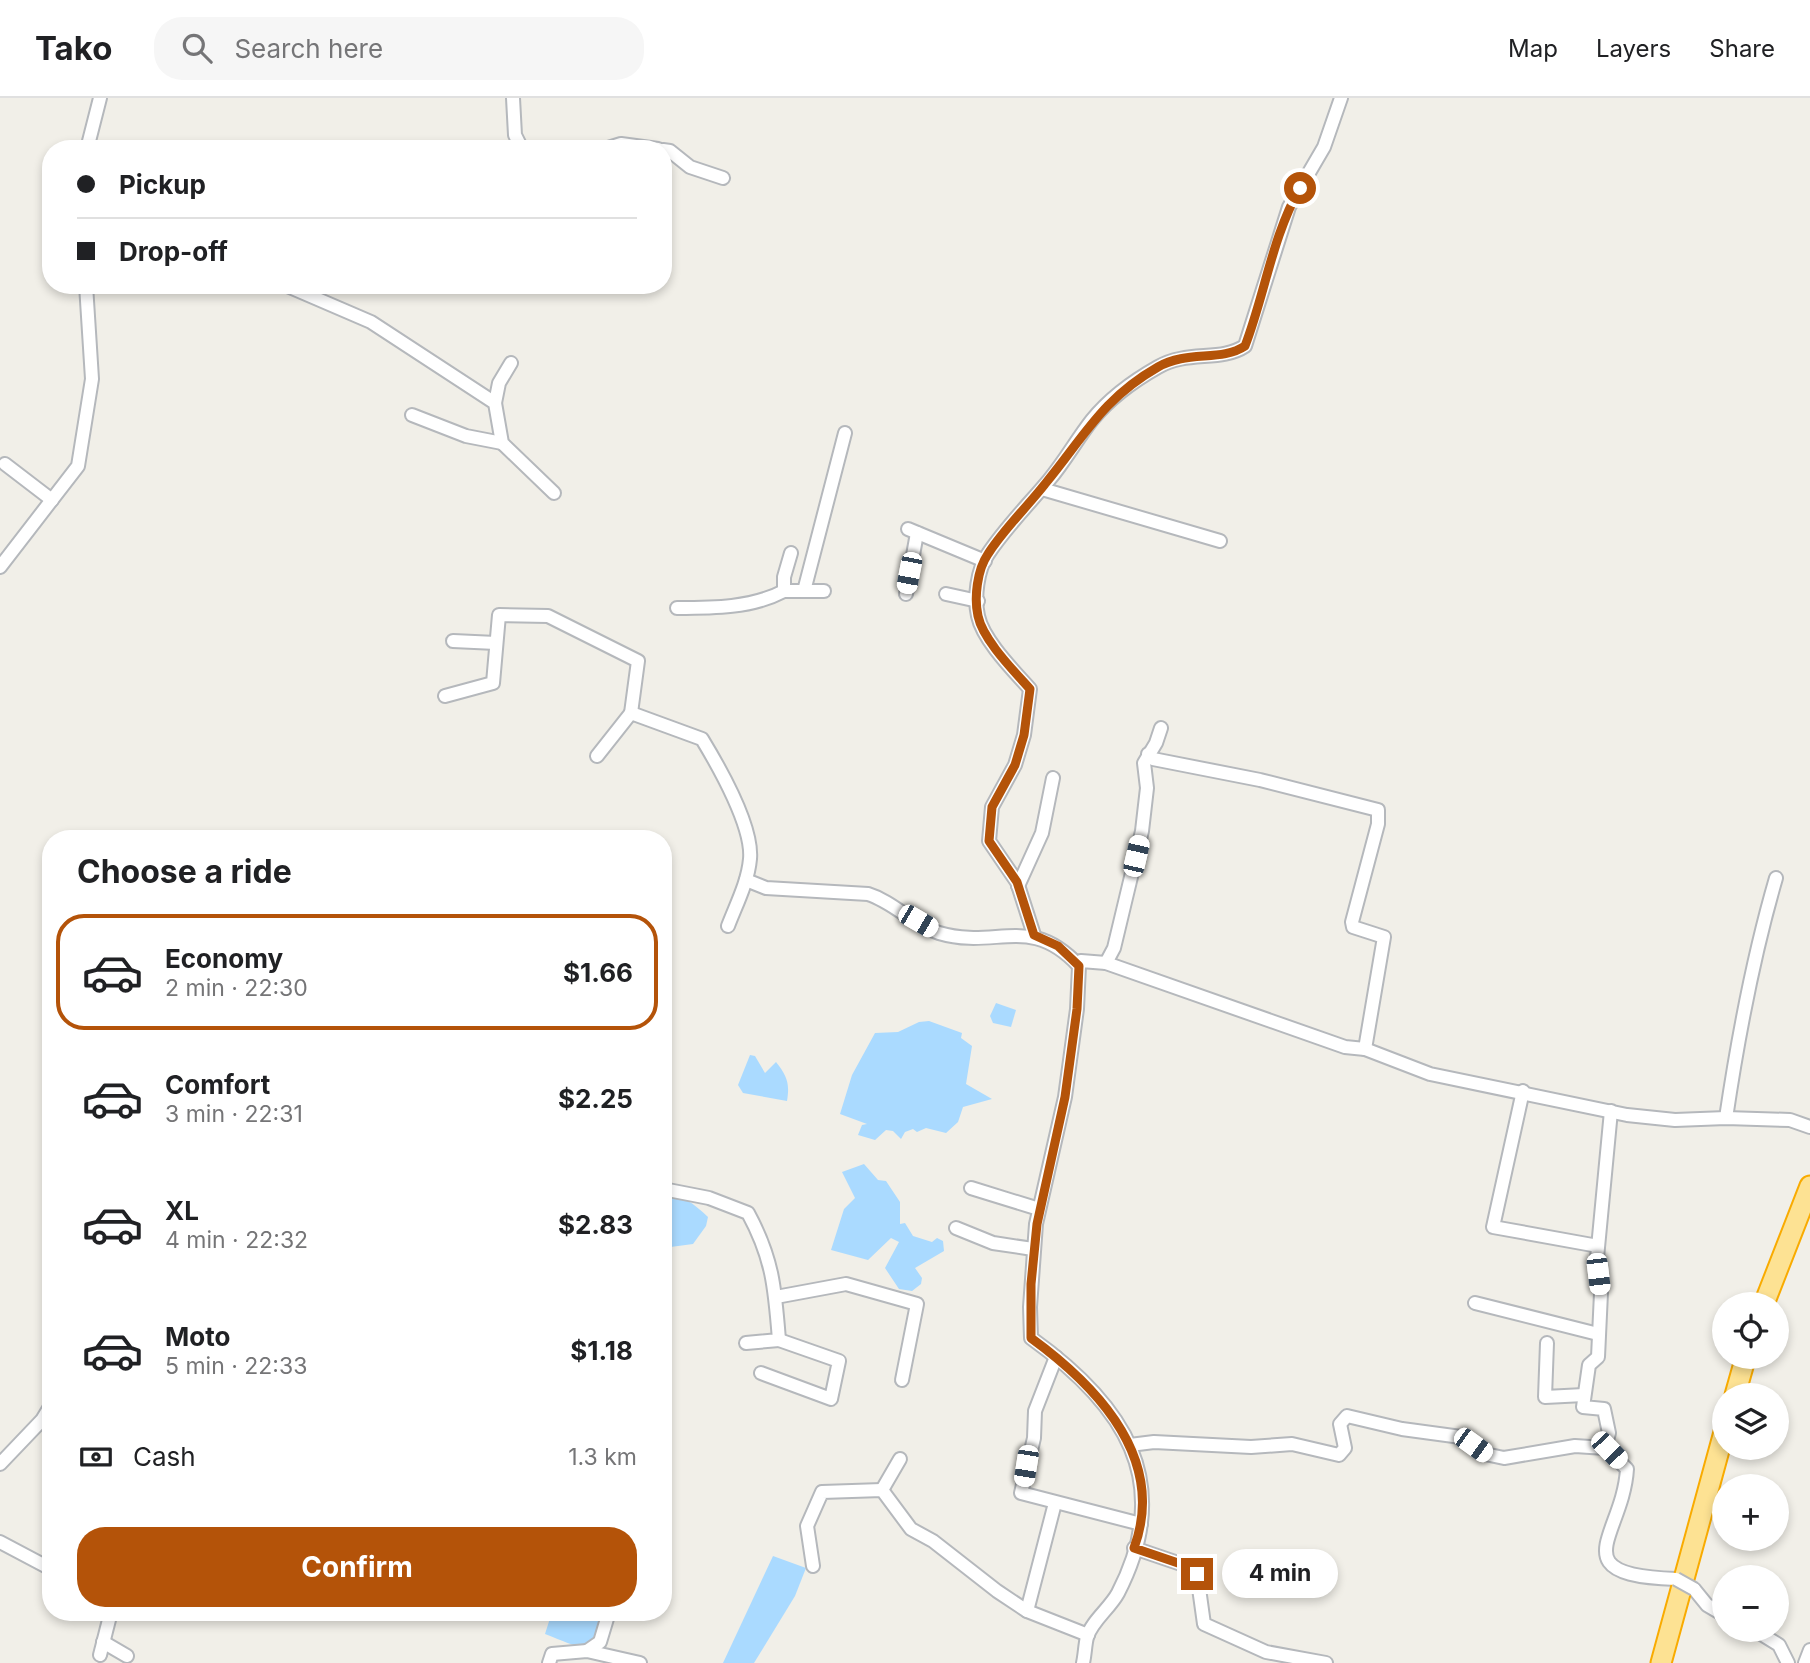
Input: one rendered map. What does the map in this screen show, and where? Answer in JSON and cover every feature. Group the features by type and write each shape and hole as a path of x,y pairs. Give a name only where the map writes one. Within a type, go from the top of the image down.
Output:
{"highway":[{"path":"1769,1292 1810,1186"},
{"path":"1661,1663 1716,1460"}],"street":[{"path":"89,140 100,98"},
{"path":"513,98 518,140"},
{"path":"1034,935 1018,886 989,841 992,807 1015,765 1024,735 1030,689 998,652 978,618 977,584 985,561 1093,419 1141,378 1175,360 1197,354 1233,353 1245,346 1289,207 1324,147 1341,98"},
{"path":"672,153 690,167 723,178"},
{"path":"0,567 78,466 92,367 87,294"},
{"path":"306,294 371,322 495,403"},
{"path":"502,443 495,403 499,383 511,363"},
{"path":"412,415 466,436 502,443 554,494"},
{"path":"804,591 804,581 845,433"},
{"path":"5,464 52,500"},
{"path":"1042,489 1220,541"},
{"path":"906,594 912,531 985,561"},
{"path":"785,591 784,578 791,553"},
{"path":"677,608 710,608 766,600 785,591 824,591"},
{"path":"946,594 978,601"},
{"path":"445,696 493,682 499,615 548,616 638,661 631,713 597,756"},
{"path":"453,641 496,643"},
{"path":"631,713 702,739 721,771 750,845 746,880 728,926"},
{"path":"1106,963 1114,948 1142,831 1147,788 1144,762 1156,743 1161,728"},
{"path":"1148,754 1153,759 1260,780 1378,810 1378,824 1352,922 1357,930 1384,937 1365,1049"},
{"path":"1018,886 1042,833 1053,778"},
{"path":"1727,1118 1741,1027 1761,931 1776,878"},
{"path":"746,880 766,888 868,894 883,899 936,932 954,936 1034,935 1058,946 1079,966"},
{"path":"1083,1663 1087,1635 1118,1592 1134,1548 1141,1524 1141,1480 1139,1464 1130,1445 1102,1403 1056,1357 1031,1338 1033,1249 1039,1209 1065,1097 1081,961 1106,963 1345,1047 1365,1049 1430,1074 1611,1111 1675,1120 1790,1120 1810,1127"},
{"path":"1522,1091 1493,1227 1598,1246"},
{"path":"1583,1401 1588,1365 1598,1357 1598,1246 1605,1200 1611,1111"},
{"path":"971,1188 1039,1209"},
{"path":"672,1191 709,1198 748,1213 766,1246 776,1297 779,1340"},
{"path":"956,1228 993,1243 1033,1249"},
{"path":"776,1297 846,1284 917,1304 902,1380"},
{"path":"1475,1303 1598,1334"},
{"path":"746,1343 779,1340 839,1361 831,1399 761,1373"},
{"path":"1547,1343 1545,1397 1583,1401 1604,1409 1609,1433 1605,1448"},
{"path":"1056,1357 1035,1411 1034,1438 1021,1493 1141,1524"},
{"path":"1130,1445 1154,1442 1251,1447 1293,1444 1339,1455 1345,1448 1340,1424 1347,1416 1402,1429 1461,1437 1485,1454 1504,1458 1575,1446 1605,1448 1627,1469 1626,1485 1604,1545 1604,1557 1611,1567 1626,1572 1676,1580 1694,1589 1712,1608"},
{"path":"0,1464 42,1420"},
{"path":"882,1490 900,1459"},
{"path":"813,1566 807,1526 822,1492 882,1490"},
{"path":"882,1490 911,1529 933,1541 963,1567 1027,1611 1087,1635"},
{"path":"1027,1611 1055,1503"},
{"path":"0,1542 42,1564"},
{"path":"1134,1548 1181,1564 1197,1574 1204,1624 1266,1652 1326,1663"},
{"path":"109,1621 101,1649 127,1656"},
{"path":"594,1656 606,1621"},
{"path":"1774,1642 1779,1645 1788,1663"},
{"path":"1805,1663 1810,1650"},
{"path":"549,1663 552,1654 594,1656 640,1663"}],"water":[{"path":"996,1003 1016,1010 1011,1027 993,1023 990,1016"},
{"path":"929,1021 962,1033 961,1038 972,1046 966,1084 992,1099 963,1107 958,1122 946,1133 926,1128 917,1132 913,1129 905,1132 901,1139 893,1131 886,1130 875,1140 858,1135 862,1125 867,1124 840,1114 852,1075 875,1033 898,1032 919,1022"},
{"path":"750,1055 755,1056 765,1073 776,1062 787,1080 787,1101 743,1093 738,1085"},
{"path":"864,1164 878,1180 886,1181 900,1202 900,1224 905,1223 913,1236 932,1242 937,1238 943,1241 944,1251 915,1268 922,1278 921,1284 912,1291 899,1289 885,1268 899,1242 891,1238 868,1260 831,1250 844,1209 855,1198 842,1172"},
{"path":"672,1195 687,1201 708,1217 706,1226 693,1244 672,1247"},
{"path":"773,1556 806,1568 795,1596 754,1663 723,1663"},
{"path":"549,1621 601,1621 595,1638 585,1647 545,1634"}],"route":[{"path":"1197,1574 1181,1564 1134,1548 1141,1524 1141,1480 1139,1464 1125,1434 1102,1403 1077,1377 1031,1338 1032,1263 1037,1224 1044,1180 1065,1097 1077,1009 1079,966 1058,946 1034,935 1017,882 989,841 992,807 1015,765 1024,735 1030,689 998,652 978,618 977,584 986,556 1062,465 1093,419 1110,402 1161,365 1197,354 1233,353 1245,346 1269,272 1273,250 1289,207 1300,188"}]}
